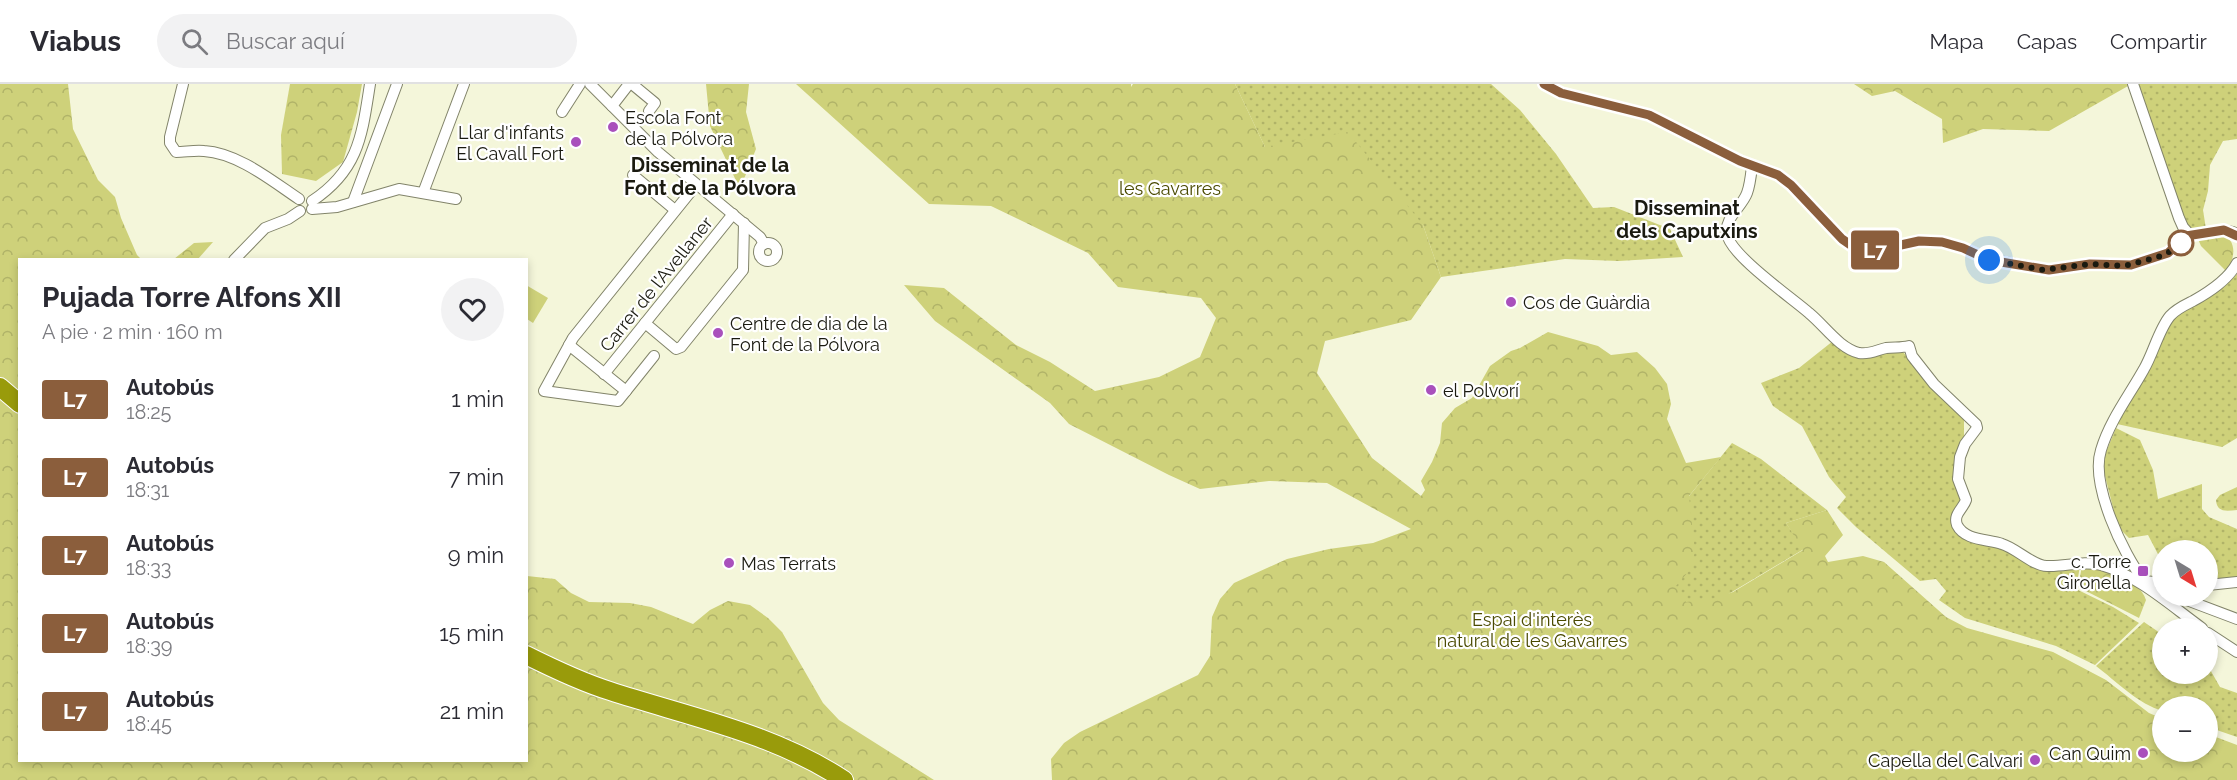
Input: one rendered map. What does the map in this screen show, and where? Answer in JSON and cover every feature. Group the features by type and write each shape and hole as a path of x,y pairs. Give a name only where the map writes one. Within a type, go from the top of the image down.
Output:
{"highway":[{"path":"0,387 18,402"},
{"path":"528,656 609,691 755,735 794,751 844,780"}],"street":[{"path":"183,84 170,137 170,143 176,152 206,151 224,156 261,173 299,199"},
{"path":"236,258 265,228 288,219 300,211 308,212 352,161 361,137 370,84"},
{"path":"353,202 397,84"},
{"path":"423,193 464,84"},
{"path":"562,112 580,84"},
{"path":"590,84 658,152 760,237 764,244"},
{"path":"612,106 630,84 655,104 649,111"},
{"path":"1544,84 1569,95 1649,115 1752,166 1772,172 1784,179 1849,245 1868,250 1885,249 1919,241 1942,242 1963,248 1989,260 2049,270 2090,264 2124,266 2168,253 2186,236 2224,230 2233,232 2237,236"},
{"path":"2133,84 2179,218 2190,235"},
{"path":"1752,166 1748,192 1730,218 1727,230 1727,236 1746,259 1832,336 1853,351 1866,354 1888,348 1909,346 1912,356 1934,384 1976,424 1977,428 1965,444 1960,457 1958,479 1966,500 1956,519 1961,530 1972,537 2009,546 2039,565 2098,564 2152,586"},
{"path":"633,175 675,210"},
{"path":"654,356 618,401 544,391 569,345 696,185"},
{"path":"312,205 337,207 399,189 456,199"},
{"path":"300,211 297,204 299,199 306,196 312,205"},
{"name":"Carrer de l'Avellaner","path":"604,374 733,214"},
{"path":"645,324 676,349 681,347 744,270 744,224"},
{"path":"2189,618 2144,583 2118,536 2109,515 2099,469 2101,450 2170,315 2208,292 2237,263"},
{"path":"569,345 626,391"},
{"path":"2218,584 2237,582"},
{"path":"2144,583 2152,583"},
{"path":"2203,606 2237,619"},
{"path":"2218,640 2237,652"}],"green space":[{"path":"0,84 68,84 73,129 98,180 115,197 121,218 140,258 18,258 18,762 528,762 528,576 555,579 571,593 589,602 630,603 651,607 693,624 710,610 728,601 750,605 782,632 823,703 839,720 934,780 0,780"},
{"path":"290,84 362,84 343,162 316,181 282,174 281,135"},
{"path":"706,84 749,84 746,112 756,149 740,189 710,126"},
{"name":"Espai d'interès natural de les Gavarres","path":"796,84 1131,84 1131,87 1133,84 1235,84 1265,147 1348,132 1423,225 1441,277 1411,320 1325,341 1317,373 1372,458 1421,496 1425,490 1421,481 1440,443 1442,423 1455,408 1472,398 1490,366 1511,351 1548,332 1598,346 1611,355 1637,352 1655,368 1667,384 1671,404 1667,419 1686,463 1721,457 1689,496 1695,552 1689,571 1676,586 1686,602 1712,599 1733,592 1803,550 1786,523 1827,510 1843,535 1825,556 1828,562 1863,556 1884,562 1946,617 1967,628 2053,652 2106,680 2152,714 2152,762 2218,762 2218,738 2237,745 2237,780 1052,780 1051,759 1064,743 1080,732 1198,675 1210,656 1212,617 1220,599 1234,583 1287,559 1329,549 1373,543 1411,529 1327,483 1269,481 1200,489 1069,424 1050,403 935,321 904,285 944,288 1016,345 1050,362 1095,391 1159,377 1200,357 1216,318 1201,298 1118,287 1088,253 991,206 929,204"},
{"path":"1235,84 1491,84 1520,110 1556,154 1593,208 1614,207 1670,229 1683,257 1619,261 1565,259 1441,277 1423,225 1265,147"},
{"path":"1854,84 2127,84 2128,86 2049,131 1983,129 1943,143 1942,119 1895,91 1872,96"},
{"path":"2138,84 2237,84 2237,139 2223,141 2210,165 2208,191 2203,210 2206,229 2194,229 2185,222"},
{"path":"2221,235 2230,240 2233,250 2232,261 2226,271 2201,246 2198,239"},
{"path":"213,242 199,258 175,258 194,243"},
{"path":"2237,274 2237,438 2222,447 2117,424 2174,318 2224,287"},
{"path":"528,286 548,298 533,323 528,320"},
{"path":"1833,341 1848,351 1902,351 1964,419 1964,436 1956,465 1963,497 1955,525 2029,560 2080,566 2076,589 2139,623 2095,665 2056,646 1965,618 1939,600 1946,591 1936,579 1920,581 1837,508 1846,497 1829,477 1802,426 1773,406 1761,383 1799,368"},
{"path":"2116,428 2140,440 2153,470 2158,499 2202,484 2202,509 2209,517 2237,529 2237,577 2218,580 2218,540 2152,540 2152,543 2148,535 2129,538 2118,527 2104,472 2104,457"},
{"path":"1732,443 1761,459 1827,510 1786,523 1804,549 1660,635 1673,516"},
{"path":"2237,487 2237,510 2220,509 2216,500 2220,495"},
{"path":"2082,566 2119,575 2136,585 2146,600 2139,618 2078,587"},
{"path":"2144,622 2152,627 2152,684 2218,684 2220,687 2237,693 2237,737 2218,730 2218,696 2152,696 2152,707 2136,698 2096,666"}],"bus line":[{"name":"L7","path":"1544,84 1561,93 1649,115 1740,161 1778,175 1791,185 1842,239 1855,248 1878,250 1919,241 1942,242 1963,248 1989,260 2049,270 2090,264 2131,265 2168,253 2186,236 2224,230 2233,232 2237,236"}],"place":[{"name":"Escola Font de la Pólvora","path":"613,127"},
{"name":"Llar d'infants El Cavall Fort","path":"576,142"},
{"name":"Cos de Guàrdia","path":"1511,302"},
{"name":"Centre de dia de la Font de la Pólvora","path":"718,333"},
{"name":"el Polvorí","path":"1431,390"},
{"name":"Mas Terrats","path":"729,563"},
{"name":"c. Torre Gironella","path":"2143,571"},
{"name":"Can Quim","path":"2143,753"},
{"name":"Capella del Calvari","path":"2035,760"}],"district":[{"name":"Disseminat de la Font de la Pólvora","path":"710,176"},
{"name":"Disseminat dels Caputxins","path":"1687,220"}],"route":[{"path":"1989,260 2044,270 2090,264 2124,266 2158,257 2173,250 2181,243"}],"park label":[{"name":"les Gavarres","path":"1170,188"}]}
